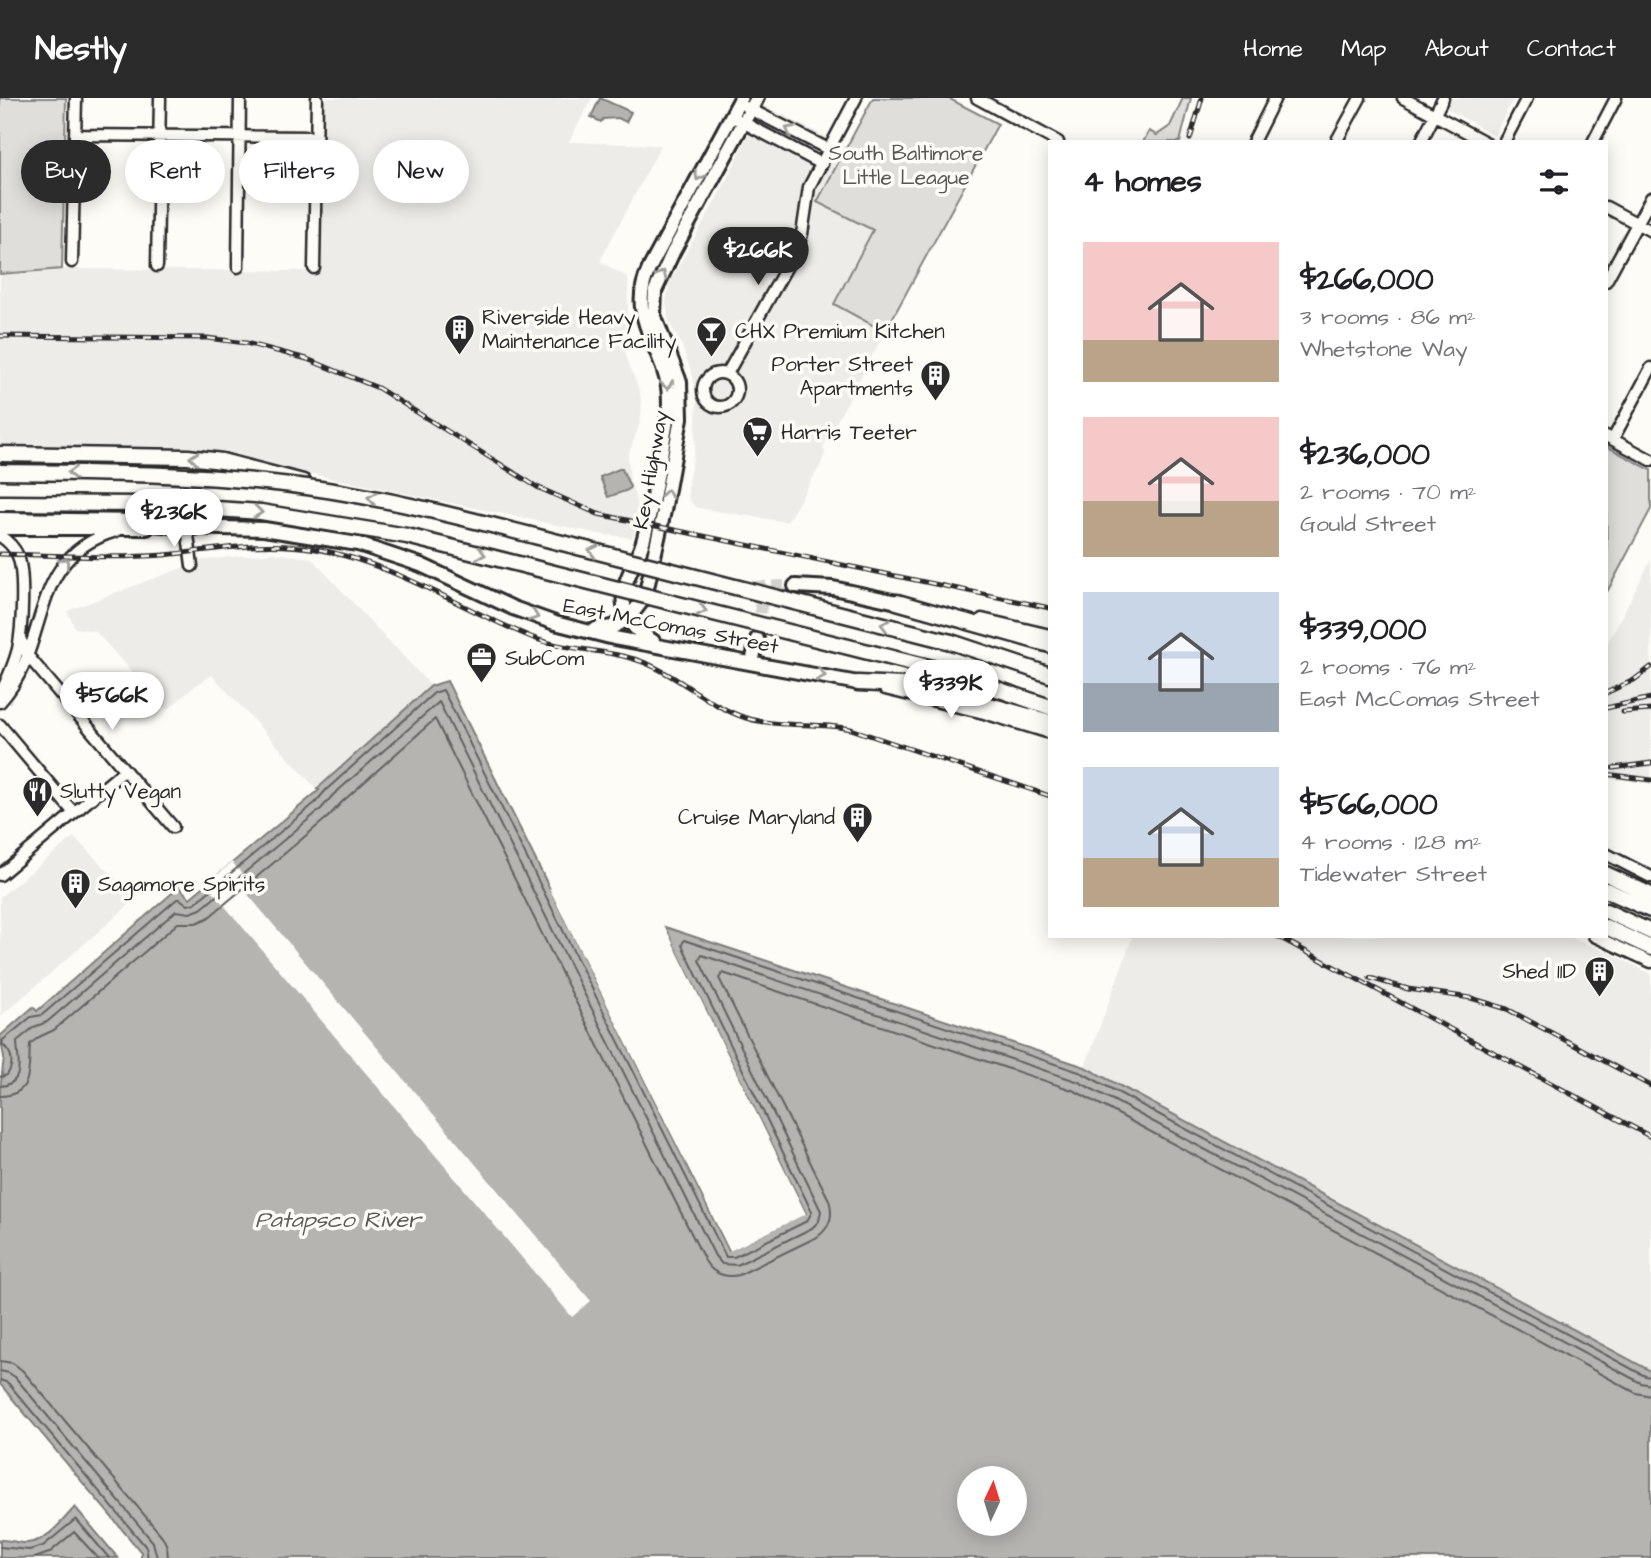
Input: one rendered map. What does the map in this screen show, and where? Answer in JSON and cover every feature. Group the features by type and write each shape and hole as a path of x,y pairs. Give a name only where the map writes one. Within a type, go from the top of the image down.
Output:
{"highway":[{"path":"0,454 188,457 222,461 308,483"},
{"path":"0,472 130,473 219,478 368,497 456,516 1048,665"},
{"path":"0,503 112,503 201,507 261,512 349,525 492,556 1048,696"},
{"path":"0,520 186,523"},
{"path":"897,602 1048,644"},
{"path":"951,642 1048,674"},
{"path":"944,671 1048,706"},
{"path":"858,683 903,684 1048,721"},
{"path":"1608,875 1651,895"},
{"path":"1608,891 1651,911"},
{"path":"1608,912 1651,932"},
{"path":"1608,928 1651,948"}],"main road":[{"name":"Key Highway","path":"628,620 623,600 624,588 644,541 668,410 667,381 641,309 642,288 649,269 739,100"},
{"name":"Key Highway","path":"628,620 642,602 648,588 681,418 680,382 654,315 655,291 673,252 754,104"},
{"name":"East McComas Street","path":"0,528 123,529 186,523 283,531 371,548 438,572 528,614 614,638 858,683"},
{"path":"795,586 833,588 897,602"},
{"path":"578,628 608,629 628,620 640,633 666,647"},
{"path":"752,663 757,639"}],"street":[{"path":"72,262 76,98"},
{"path":"157,266 160,98"},
{"path":"238,267 240,98"},
{"path":"314,268 317,98"},
{"path":"727,374 797,248 802,234 807,195 856,98"},
{"path":"977,98 1054,140"},
{"path":"1254,140 1275,98"},
{"path":"1337,140 1360,98"},
{"path":"1403,98 1481,140"},
{"path":"1422,140 1443,98"},
{"path":"1505,140 1527,98"},
{"path":"1594,140 1616,98"},
{"path":"739,100 754,104 830,150"},
{"path":"731,116 822,164"},
{"path":"75,135 316,137"},
{"path":"1608,277 1651,198"},
{"path":"1608,208 1651,231"},
{"path":"1651,368 1610,438 1651,460"},
{"path":"186,523 192,566"},
{"path":"0,702 19,676 29,656 47,590 61,567 89,542 123,529"},
{"path":"0,536 9,542 17,554 22,576 20,638 0,695"},
{"path":"897,602 935,608 1048,635"},
{"path":"20,638 29,656 45,676 173,827"},
{"path":"19,676 30,673 45,676"},
{"name":"East McComas Street","path":"858,683 954,705 1048,732"},
{"path":"0,725 74,813"},
{"path":"0,874 125,770"},
{"path":"1608,855 1651,877"},
{"path":"1598,938 1651,962"}],"shaded area":[{"path":"322,98 592,98 569,142 661,145 600,261 628,278 628,319 624,341 626,356 640,393 642,410 628,456 630,480 640,514 632,538 599,534 207,452 144,447 0,447 0,274 62,269 319,271 320,203 359,203 359,140 321,140"},
{"path":"1449,98 1514,98 1494,135 1444,107"},
{"path":"763,105 846,147 817,201 874,230 834,304 885,332 823,447 825,453 821,464 787,522 698,508 688,498 688,481 695,449 697,398 682,346 669,322 666,303 670,281 722,189"},
{"path":"272,553 311,558 431,686 317,789 212,675 167,710 95,631 75,628 67,611 203,560"},
{"path":"1651,560 1651,784 1608,778 1608,642"},
{"path":"74,837 136,899 1,1016 0,897"},
{"path":"1132,938 1571,938 1614,955 1651,974 1651,1371 1085,1067"}],"green space":[{"path":"0,98 66,98 65,140 21,140 21,203 64,203 62,269 0,274"},
{"name":"South Baltimore Little League","path":"873,98 948,98 998,124 885,332 834,304 873,230 817,202"},
{"path":"1183,98 1191,98 1180,140 1144,140 1149,131 1157,135 1170,126"},
{"path":"1608,447 1651,470 1651,509 1608,590"}],"water":[{"path":"600,98 631,112 626,122 618,118 603,119 601,122 591,117"},
{"path":"622,469 630,487 608,497 600,477"},
{"name":"Patapsco River","path":"447,681 729,1251 806,1213 665,927 1085,1067 1651,1371 1651,1558 141,1558 141,1552 0,1384 0,1090 4,1057 0,1036 33,1007 37,1011 179,887 190,898 319,790 317,789 431,686"},
{"path":"75,1507 118,1558 0,1558 0,1540 24,1543 41,1539 54,1530"}],"pier":[{"path":"232,862 252,885 245,891 591,1301 572,1317 206,884"},
{"path":"549,888 554,890 731,1246 801,1212 662,926 665,927 806,1214 730,1251"}],"tunnel":[{"path":"185,519 184,502 189,492 212,477"},
{"path":"750,586 761,606 757,639"},
{"path":"754,587 795,586"}],"railway":[{"path":"1190,139 1202,98"},
{"path":"0,336 207,338 246,343 307,359 378,388 537,487 598,514 1048,608"},
{"path":"0,554 123,557 278,545 316,549 399,575 531,637 649,664 717,705 746,718 772,723 851,729 1048,795"},
{"path":"1608,692 1634,680 1651,667"},
{"path":"1608,708 1651,698"},
{"path":"1623,712 1651,710"},
{"path":"1613,768 1651,763"},
{"path":"1608,774 1651,780"},
{"path":"1281,938 1651,1137"},
{"path":"1370,978 1408,989 1471,998 1507,1009 1651,1086"}],"place":[{"name":"Riverside Heavy Maintenance Facility","path":"459,356"},
{"name":"CHX Premium Kitchen","path":"712,358"},
{"name":"Porter Street Apartments","path":"936,403"},
{"name":"Harris Teeter","path":"758,459"},
{"name":"SubCom","path":"482,685"},
{"name":"Slutty Vegan","path":"37,818"},
{"name":"Cruise Maryland","path":"858,844"},
{"name":"Sagamore Spirits","path":"75,911"},
{"name":"Shed 11D","path":"1599,998"}]}
